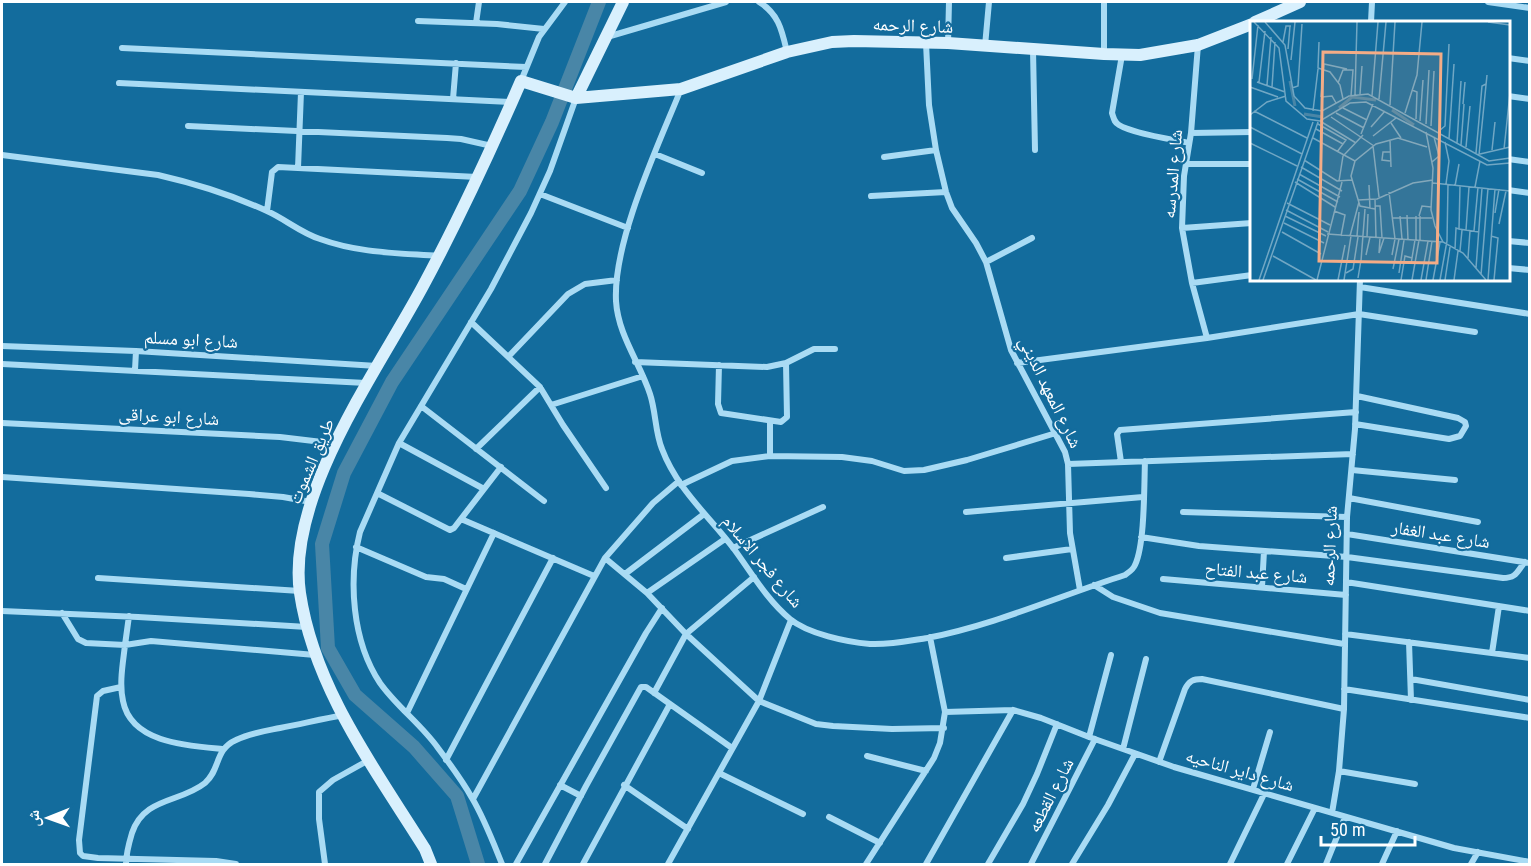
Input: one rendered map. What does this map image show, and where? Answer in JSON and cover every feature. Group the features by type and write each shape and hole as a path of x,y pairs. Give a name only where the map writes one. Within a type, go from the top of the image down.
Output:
{"street":[{"path":"476,22 479,2"},
{"path":"564,2 544,29 521,81 572,97"},
{"path":"502,864 473,799 436,745 380,682 368,660 361,639 355,598 356,547 360,532 399,443 491,289 540,194 572,97 623,2"},
{"path":"604,38 726,2"},
{"path":"759,2 769,7 776,16 787,52"},
{"path":"948,43 949,2"},
{"path":"985,46 988,2"},
{"path":"1104,2 1104,54"},
{"name":"شارع الرحمه","path":"1258,21 1300,2"},
{"path":"1371,21 1372,2"},
{"path":"1488,2 1530,8"},
{"path":"418,21 476,22 544,29"},
{"name":"شارع الرحمه","path":"572,97 681,89 787,52 832,42 948,43 1122,55 1156,53 1198,45 1250,25"},
{"name":"شارع المعهد الديني","path":"926,43 929,105 946,192 952,208 986,262 1011,350 1065,452 1068,464 1072,549 1080,590"},
{"name":"شارع المدرسه","path":"1198,45 1191,133 1185,164 1182,228 1192,283 1207,338"},
{"path":"122,48 526,67"},
{"path":"1033,50 1035,150"},
{"path":"1122,55 1112,113 1114,121 1132,130 1189,143"},
{"path":"1510,58 1530,62"},
{"path":"453,99 456,63"},
{"name":"طريق الشموت","path":"431,864 425,849 370,760 321,671 307,627 300,591 303,531 315,489 335,446 438,256 521,81"},
{"path":"119,83 512,102"},
{"name":"شارع فجر الاسلام","path":"681,89 628,228 617,280 616,302 626,340 650,394 662,448 680,483 791,620 833,637 870,644 886,644 930,637 1008,617 1131,571 1135,565 1141,537 1145,461"},
{"path":"298,168 302,92"},
{"path":"1510,96 1530,99"},
{"path":"188,126 461,138 492,146"},
{"path":"1191,133 1250,132"},
{"path":"884,156 936,150"},
{"path":"655,154 702,173"},
{"path":"2,155 178,179 267,211 318,239 365,250 438,256"},
{"path":"1510,159 1530,162"},
{"path":"1185,164 1250,164"},
{"path":"267,211 274,168 477,177"},
{"path":"1510,190 1530,193"},
{"path":"871,196 946,192"},
{"path":"540,194 628,228"},
{"path":"1182,228 1250,223"},
{"path":"986,262 1032,238"},
{"path":"1510,241 1530,243"},
{"path":"1510,267 1530,270"},
{"path":"1192,283 1250,274"},
{"path":"509,356 568,294 585,284 617,280"},
{"name":"شارع الرحمه","path":"1332,813 1339,771 1344,709 1347,517 1357,396 1360,280"},
{"path":"1360,287 1530,314"},
{"path":"1017,363 1207,338 1359,314 1475,332"},
{"path":"471,322 540,387 606,488"},
{"name":"شارع ابو مسلم","path":"2,346 378,366"},
{"path":"635,362 767,367 786,363 814,348 835,348"},
{"path":"135,369 136,353"},
{"path":"719,365 718,404 721,413 781,422 786,417 786,363"},
{"path":"2,364 135,369 369,383"},
{"path":"551,405 643,376"},
{"path":"476,449 540,387"},
{"path":"1355,424 1449,439 1460,436 1466,426 1465,422 1458,418 1357,396"},
{"path":"421,406 544,501"},
{"path":"1121,462 1117,434 1120,430 1356,412"},
{"path":"770,421 770,456"},
{"name":"شارع ابو عراقى","path":"2,423 280,437 335,446"},
{"path":"473,799 605,558 653,503 680,483 732,461 770,456 842,457 872,461 912,472 967,460 1056,433"},
{"path":"399,443 484,489"},
{"path":"1068,464 1353,454"},
{"path":"377,493 445,528 454,528 501,467"},
{"path":"1352,470 1455,480"},
{"path":"2,477 249,494 311,502"},
{"path":"966,512 1143,497"},
{"path":"1349,498 1478,522"},
{"path":"733,548 823,507"},
{"path":"1183,512 1347,517"},
{"path":"625,574 704,514"},
{"path":"461,519 594,576"},
{"path":"407,713 494,533"},
{"name":"شارع عبد الغفار","path":"1347,534 1527,562"},
{"path":"1141,537 1179,545 1347,557 1503,578 1516,576 1527,562"},
{"path":"647,593 725,539"},
{"path":"356,547 426,577 444,579 466,589"},
{"path":"1006,558 1072,549"},
{"path":"1262,587 1264,551"},
{"path":"446,760 553,558"},
{"path":"605,558 647,593 686,634 759,701 816,724 892,729 944,728"},
{"path":"654,693 686,634 754,577"},
{"path":"98,579 300,591"},
{"name":"شارع عبد الفتاح","path":"1163,579 1346,595"},
{"path":"1346,582 1530,611"},
{"path":"1094,585 1113,597 1160,613 1344,644"},
{"path":"1492,653 1499,606"},
{"path":"516,864 662,608"},
{"path":"2,611 307,627"},
{"path":"62,613 81,641 93,644 124,645 152,641 315,655"},
{"path":"129,616 124,645 122,687 123,703 128,717 141,729 177,743 222,749"},
{"path":"668,864 759,701 791,620"},
{"path":"1345,634 1530,658"},
{"path":"867,864 926,771 937,750 944,728 945,712 930,637"},
{"path":"1409,642 1412,700"},
{"name":"شارع القطعه","path":"1031,864 1092,738 1111,655"},
{"path":"1123,749 1146,659"},
{"path":"1159,762 1185,688 1193,679 1344,709"},
{"path":"1411,679 1530,700"},
{"path":"545,864 638,691 644,686 732,748"},
{"path":"122,687 103,691 97,696 80,853 83,856 126,862 216,861 236,864"},
{"path":"1344,689 1530,718"},
{"path":"583,864 670,704"},
{"path":"926,864 1013,710"},
{"name":"شارع داير الناحيه","path":"945,712 1013,710 1159,762 1345,817 1478,852 1530,862"},
{"path":"126,862 135,825 143,813 194,791 205,783 214,772 222,749 237,739 253,734 344,715"},
{"path":"988,864 1023,804 1057,724"},
{"path":"1253,789 1270,732"},
{"path":"1072,864 1108,805 1135,754"},
{"path":"867,756 926,771"},
{"path":"325,864 319,819 319,792 333,780 370,760"},
{"path":"1339,771 1415,784"},
{"path":"719,773 803,814"},
{"path":"560,785 581,796"},
{"path":"624,785 688,829"},
{"path":"1230,864 1265,792"},
{"path":"1287,864 1315,808"},
{"path":"829,817 880,843"},
{"path":"1326,864 1345,817"},
{"path":"1382,864 1397,831"},
{"path":"1472,864 1478,852"}],"waterway":[{"path":"478,864 457,796 414,747 355,695 328,648 322,544 344,473 392,382 520,191 552,122 599,2"}]}
